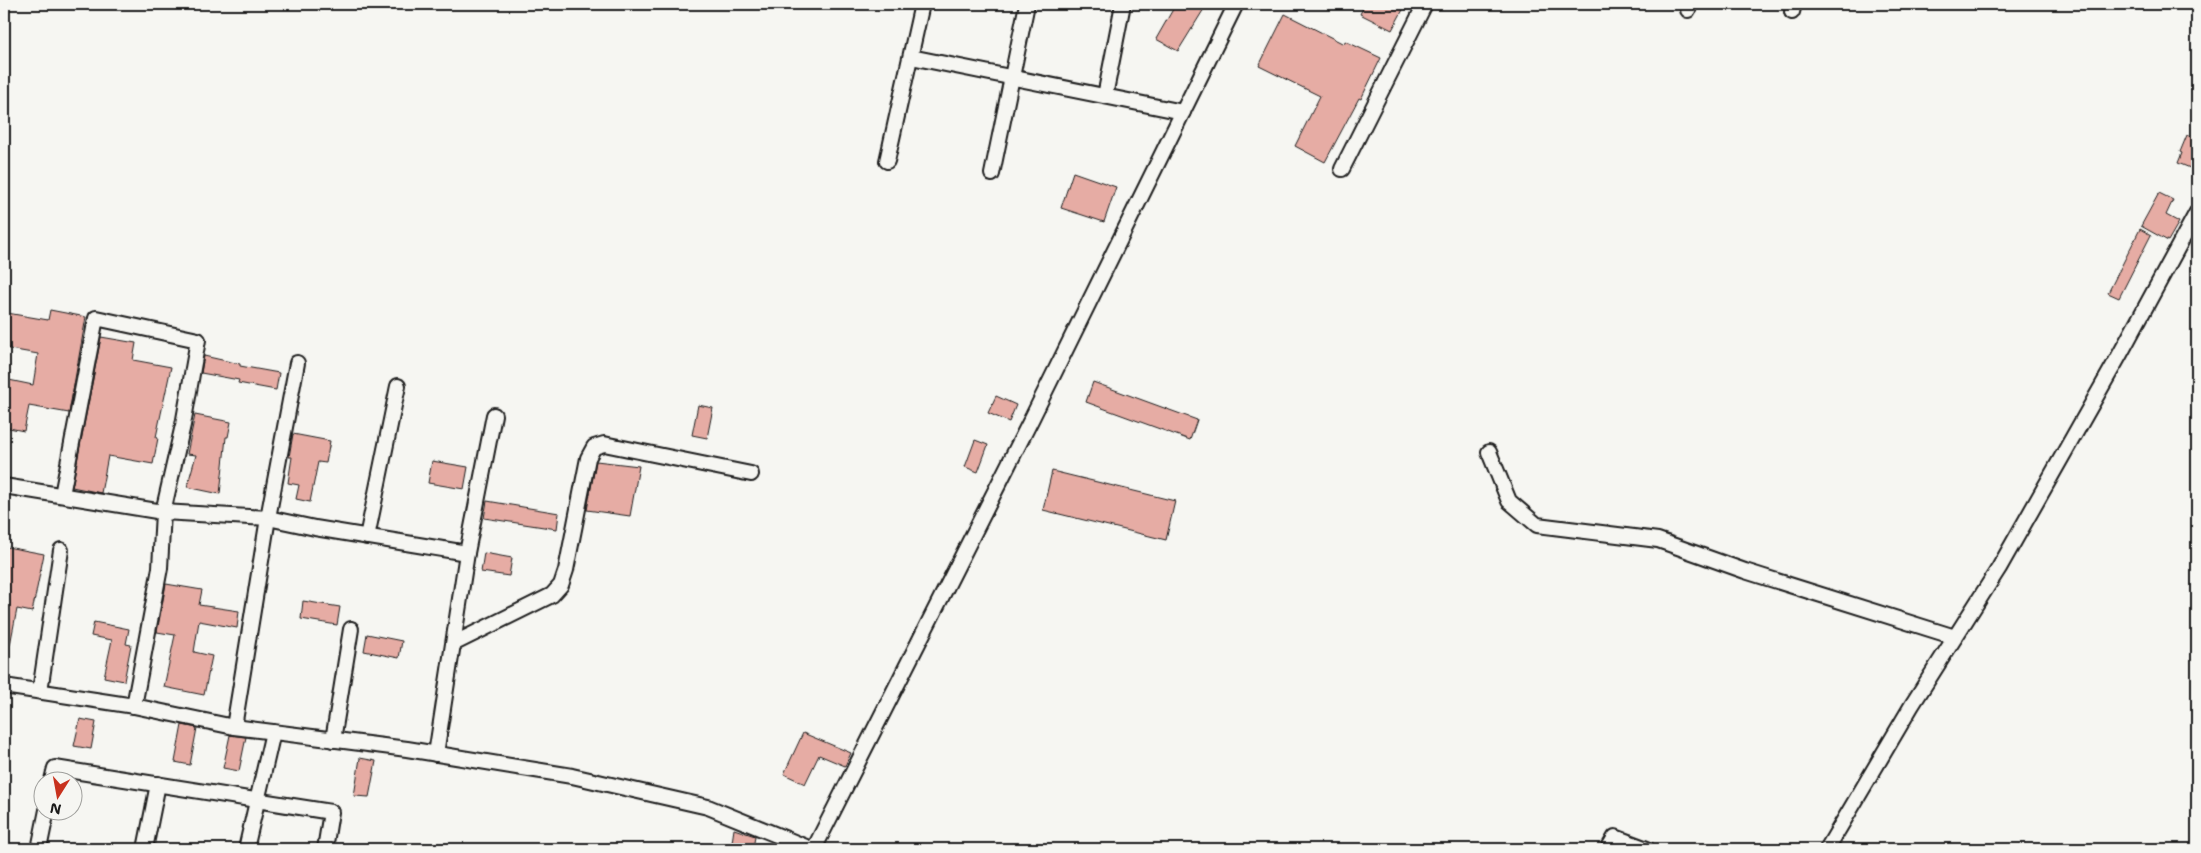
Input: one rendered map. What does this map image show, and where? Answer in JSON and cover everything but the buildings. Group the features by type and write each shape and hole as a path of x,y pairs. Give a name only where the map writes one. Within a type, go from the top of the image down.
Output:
{"street":[{"path":"887,161 922,4"},
{"path":"992,174 1027,4"},
{"path":"1105,96 1123,4"},
{"path":"4,686 134,706 234,727 436,754 572,776 708,806 813,849 1032,418 1236,4"},
{"path":"1342,169 1424,4"},
{"path":"911,57 1183,112"},
{"path":"1827,849 1912,705 1999,568 2105,382 2197,212"},
{"path":"62,495 96,318 198,340 183,425 163,512 160,568 134,706"},
{"path":"234,727 268,518 298,363"},
{"path":"367,537 398,386"},
{"path":"436,754 455,643 467,554 494,415"},
{"path":"455,643 552,595 561,585 588,458 594,447 604,444 751,474"},
{"path":"1489,452 1509,502 1537,525 1658,540 1745,571 1955,637"},
{"path":"4,486 163,512 268,518 467,554"},
{"path":"40,691 61,550"},
{"path":"333,740 351,629"},
{"path":"246,849 273,732"},
{"path":"54,770 55,768 68,770"},
{"path":"82,772 331,812 325,849"},
{"path":"145,849 158,784"},
{"path":"39,849 45,820"},
{"path":"1608,849 1615,836 1648,849"}]}
